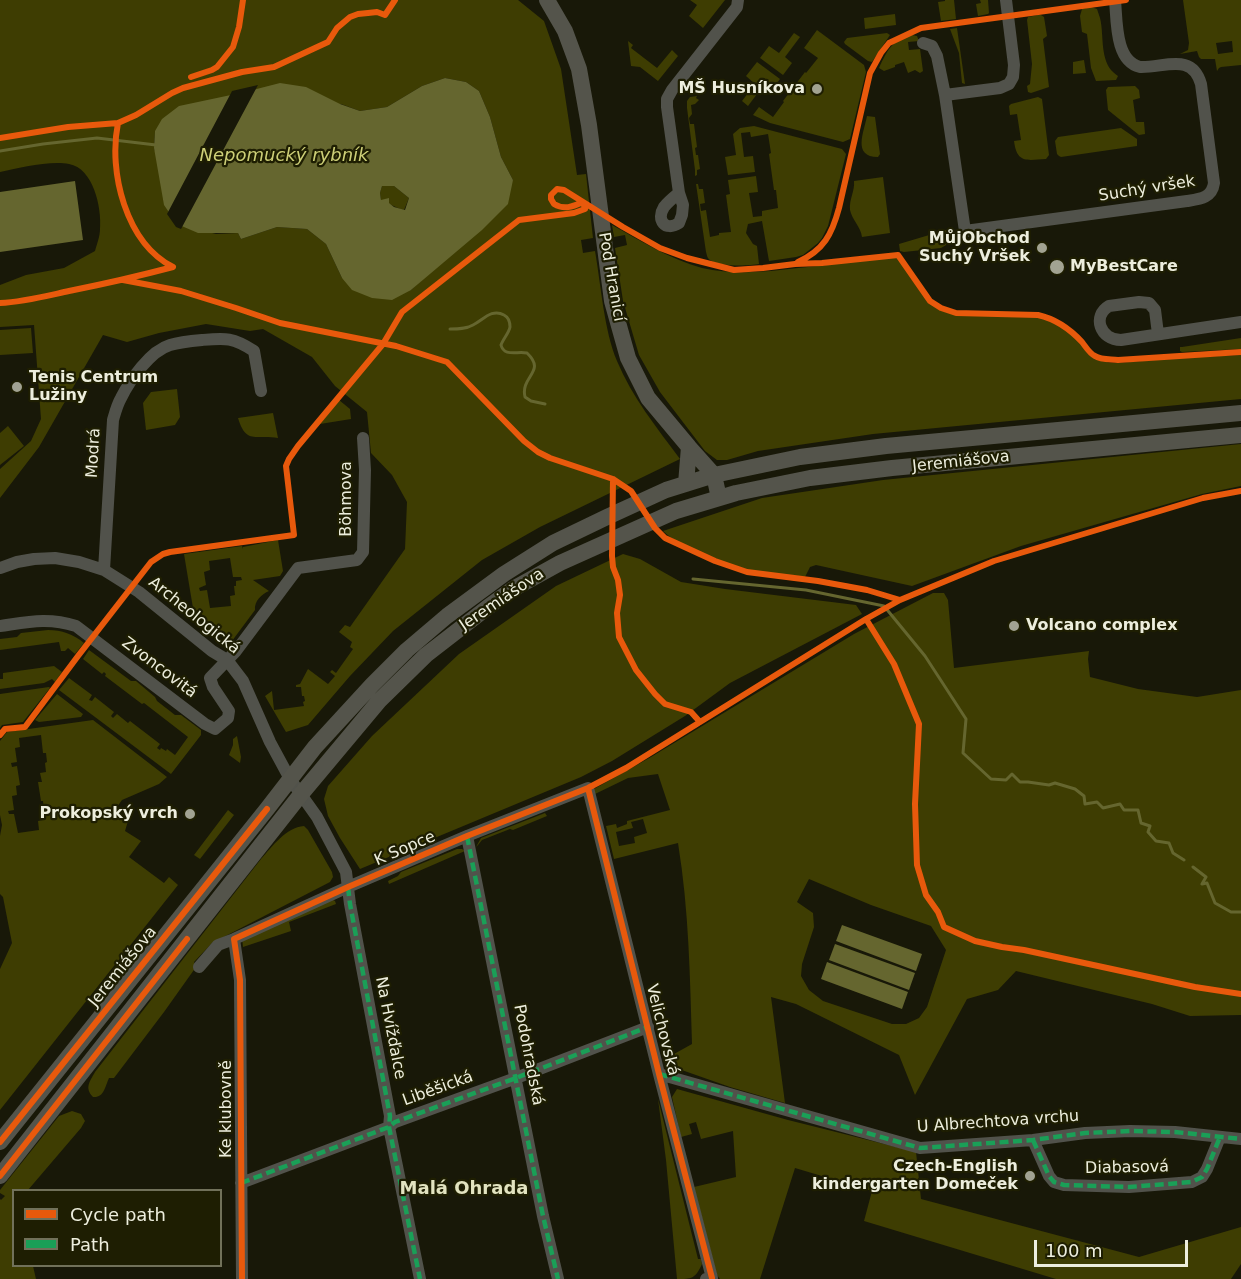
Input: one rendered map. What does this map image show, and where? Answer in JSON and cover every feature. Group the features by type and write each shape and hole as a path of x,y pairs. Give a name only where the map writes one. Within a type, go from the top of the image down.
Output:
{"main road":[{"name":"Pod Hranicí","path":"548,0 565,31 579,69 589,125 612,301 628,358 648,398 714,475 719,498"},
{"name":"Jeremiášova","path":"0,1142 313,749 355,703 407,651 447,616 504,574 552,543 666,490 714,475 800,457 886,446 1241,413"},
{"name":"Jeremiášova","path":"0,1176 302,794 379,701 426,655 505,595 561,563 676,512 719,498 821,477 891,468 1241,435"},
{"path":"686,484 689,447"}],"street":[{"path":"679,193 667,99 736,7 738,0"},
{"path":"945,94 1000,88 1009,84 1013,77 1014,65 1006,0"},
{"name":"Suchý vršek","path":"923,43 932,46 936,51 945,94 965,231 1205,197 1213,190 1215,183 1201,84 1197,72 1190,66 1182,64 1140,67 1128,62 1119,42 1115,0"},
{"path":"1158,334 1155,310 1149,303 1109,306 1101,315 1101,327 1110,339 1121,339 1158,334 1241,322"},
{"name":"Modrá","path":"104,570 113,420 120,399 136,374 155,352 169,345 186,342 228,338 243,343 254,351 261,391"},
{"name":"Böhmova","path":"226,660 255,627 298,568 357,560 363,552 365,470 363,438"},
{"name":"Archeologická","path":"0,567 34,559 55,558 79,562 104,570 139,592 226,660 243,681 270,742 290,779 302,794"},
{"name":"Zvoncovitá","path":"0,626 42,620 60,621 76,626 215,729 228,718 229,711 213,687 210,678 226,660"},
{"name":"K Sopce","path":"199,967 218,945 467,836 588,788"},
{"name":"Velichovská","path":"588,788 709,1278"},
{"name":"Na Hvížďalce","path":"302,794 346,872 390,1116 389,1126 420,1279"},
{"name":"Podohradská","path":"467,836 543,1216 558,1279"},
{"name":"Ke klubovně","path":"234,939 240,980 242,1279"},
{"name":"Liběšická","path":"241,1183 395,1122 648,1028"},
{"name":"U Albrechtova vrchu","path":"659,1074 920,1148 1130,1131 1175,1132 1241,1139"},
{"name":"Diabasová","path":"1033,1140 1048,1176 1054,1182 1064,1185 1129,1187 1192,1182 1202,1177 1220,1137"}],"shaded area":[{"path":"0,0 518,0 544,21 561,69 577,175 586,174 593,238 581,240 583,253 595,251 606,322 617,361 637,400 680,459 540,527 482,560 393,631 308,725 286,732 265,696 272,691 274,710 304,706 301,687 296,687 296,685 300,684 308,669 328,684 335,676 330,672 332,670 336,673 353,649 350,647 352,642 339,632 345,625 350,627 405,549 407,502 392,475 371,453 367,412 335,386 312,357 263,329 250,331 206,324 127,342 103,335 39,447 0,498 0,469 31,441 41,419 34,325 0,327 0,285 26,275 64,268 95,251 100,234 100,220 94,190 90,181 77,167 53,163 0,172","holes":["445,78 466,82 479,91 490,117 501,157 513,180 435,268 411,290 342,278 326,244 307,229 277,227 241,239 238,233 216,234 177,224 154,148 155,131 341,104 360,111 387,107 422,86"]},
{"path":"690,0 725,0 703,28 689,16 697,5"},
{"path":"954,0 956,19 941,21 938,2"},
{"path":"980,0 988,0 989,13 978,16 976,4 981,3"},
{"path":"1183,0 1241,0 1241,65 1221,67 1217,71 1215,59 1201,59 1197,51 1180,54 1188,50","holes":["1232,41 1233,52 1218,54 1216,43"]},
{"path":"1091,7 1097,9 1105,58 1111,70 1118,76 1116,80 1096,81 1091,68 1087,34 1082,32 1080,16 1082,9"},
{"path":"895,14 896,25 865,29 864,18"},
{"path":"1038,15 1044,17 1047,36 1043,39 1049,87 1031,93 1028,92 1027,86 1030,84 1032,64 1027,20 1028,17"},
{"path":"957,28 965,84 962,83 959,53 950,29"},
{"name":"MŠ Husníkova","path":"817,30 864,65 866,72 850,139 843,142 770,123 753,115 759,107 773,117 805,72 818,58 804,48"},
{"path":"794,33 800,37 785,57 792,63 783,75 760,58 769,46 779,53"},
{"path":"887,33 890,35 872,62 844,42 847,38"},
{"path":"912,35 917,36 919,41 908,42 909,50 920,49 923,71 920,73 915,70 908,73 904,62 884,71 879,68 895,43"},
{"path":"628,41 633,45 631,48 657,68 672,50 678,56 658,81 640,67 631,66"},
{"path":"1084,60 1086,73 1073,74 1073,62"},
{"path":"757,62 780,79 771,91 763,86 748,106 742,101 755,84 746,76"},
{"path":"1135,86 1139,90 1140,98 1133,100 1136,122 1144,122 1145,134 1139,135 1108,110 1106,90 1108,87"},
{"path":"697,96 699,100 691,105 692,114 689,118 690,124 694,124 697,147 695,148 700,169 697,170 695,176 687,101 690,97"},
{"path":"1038,97 1042,99 1049,155 1046,159 1024,159 1020,157 1015,148 1014,141 1021,140 1017,114 1010,115 1009,106"},
{"path":"867,116 875,117 880,154 878,157 870,156 862,148 862,136"},
{"path":"754,126 842,149 846,154 828,226 818,243 803,255 769,261 762,221 748,224 746,233 757,246 759,264 720,264 710,260 707,255 696,184 699,189 703,189 705,203 700,204 701,211 706,210 710,237 719,235 719,233 731,232 726,195 730,194 728,180 756,176 758,192 749,193 753,217 762,216 762,211 778,208 768,134 751,137 750,132 741,133 744,157 753,156 755,172 728,175 725,157 736,155 733,134 740,128"},
{"path":"1121,128 1137,139 1137,146 1061,157 1057,154 1055,141 1058,137"},
{"path":"883,177 890,233 862,237 850,210 854,181"},
{"path":"382,186 394,186 409,198 404,210 381,200"},
{"path":"612,225 679,260 702,268 726,272 774,271 898,255 930,301 941,308 956,313 1038,315 1061,324 1081,341 1084,349 1091,356 1100,360 1118,363 1241,355 1241,399 873,434 758,451 727,460 717,460 705,451 660,392 639,355 623,301 615,248 627,245 625,235 614,237"},
{"path":"946,230 946,245 941,248 900,251 899,244"},
{"path":"31,328 33,353 0,355 0,330"},
{"path":"1241,338 1241,349 1180,351 1180,347"},
{"path":"177,389 180,417 175,425 146,430 143,403 151,392"},
{"path":"339,400 350,409 351,419 320,424"},
{"path":"273,413 278,438 248,435 238,418"},
{"path":"8,426 24,446 0,465 0,433"},
{"path":"1241,444 1241,486 1202,494 1021,546 912,586 816,565 810,567 805,577 749,570 703,555 663,531 762,498 883,480"},
{"path":"278,540 283,571 280,576 253,580 269,591 259,598 255,610 232,641 229,641 193,608 184,554 242,546 243,549 243,547","holes":["230,558 233,577 241,577 242,580 236,581 235,595 230,596 231,606 210,608 207,590 200,591 199,588 206,585 204,572 210,570 209,561"]},
{"path":"623,554 640,559 681,582 856,605 862,614 730,683 685,716 612,761 581,777 360,869 328,816 324,799 328,786 372,736 459,654 556,586"},
{"path":"933,593 944,593 948,600 954,668 1089,651 1090,677 1138,689 1197,697 1241,690 1241,1015 1190,1016 1152,1004 1016,971 998,990 967,999 915,1095 899,1055 796,1004 771,997 785,1103 676,1068 664,1058 692,1044 687,918 678,843 614,859 606,826 616,824 617,828 627,824 627,821 670,810 658,774 628,778 595,794 594,789 854,634","holes":["643,819 647,833 634,837 635,843 619,846 616,832 633,828 631,822","809,879 871,905 931,926 946,950 927,1007 919,1018 906,1024 892,1024 823,1001 809,990 801,976 802,964 814,927 813,913 797,902"]},
{"path":"48,630 67,633 84,643 75,654 68,648 61,651 59,642 0,650 0,639 17,637 21,633"},
{"path":"89,650 131,681 136,681 175,715 181,715 201,730 201,735 171,774 59,690 69,678 92,695 89,700 92,701 95,697 114,712 111,716 113,718 117,714 128,723 130,721 160,744 157,748 166,751 167,749 175,755 188,737 105,676 104,672 102,674 83,659"},
{"path":"54,666 62,672 55,682 52,679 44,683 0,689 0,679 3,679 3,673"},
{"path":"49,687 23,722 2,725 0,728 0,694"},
{"path":"57,694 83,714 81,717 39,722 35,720"},
{"path":"93,720 167,777 159,784 122,800 117,807 118,816 128,821 125,831 141,841 129,857 164,883 169,877 178,885 0,1110 0,969 12,943 3,897 0,894 2,825 0,741 7,732","holes":["41,735 43,753 46,753 46,772 40,773 42,782 38,782 41,801 43,801 43,820 38,821 39,830 18,833 14,814 9,814 8,811 14,810 12,796 17,795 16,786 20,785 17,766 12,767 11,763 17,762 15,748 20,747 19,738"]},
{"path":"237,736 240,763 229,755 233,739"},
{"path":"228,810 234,815 200,859 194,855"},
{"path":"545,813 547,816 482,840 476,847 481,838"},
{"path":"304,826 332,872 333,877 330,882 212,943 194,962 196,967 114,1078 109,1078 102,1094 93,1097 88,1088 95,1072 261,859 285,834"},
{"path":"457,849 465,851 389,884 388,881 401,872"},
{"path":"331,899 336,904 289,922 291,931 243,947 242,938"},
{"path":"677,1089 916,1152 921,1199 1139,1257 1241,1227 1241,1264 1231,1279 1056,1279 864,1221 872,1191 795,1168 760,1279 720,1279 694,1187 736,1177 733,1131 701,1139 696,1122 689,1124 692,1134 681,1137 672,1097"},
{"path":"658,1099 698,1259 701,1259 702,1264 697,1273 690,1278 677,1279"},
{"path":"72,1111 81,1114 85,1121 29,1189 12,1189 12,1267 33,1267 36,1279 0,1279 0,1199 5,1196 0,1193 0,1190 59,1116"}],"water":[{"name":"Nepomucký rybník","path":"445,78 466,82 479,91 490,117 501,157 513,180 508,204 482,230 411,290 392,300 372,298 352,290 342,278 326,244 307,229 277,227 241,239 238,233 198,233 177,224 164,205 154,148 155,131 162,119 179,106 280,83 306,87 360,111 387,107 422,86","holes":["382,186 394,186 409,198 405,210 394,207 389,203 389,198 381,200"]},
{"path":"75,181 83,240 0,252 0,192"},
{"path":"842,925 922,954 916,971 836,941"},
{"path":"835,944 915,973 909,990 829,960"},
{"path":"827,962 908,992 902,1009 821,979"}],"pier":[{"path":"258,85 181,229 176,227 167,214 232,91"}],"waterway":[{"path":"0,151 97,138 156,145"},
{"path":"450,329 462,329 496,313 505,316 510,327 501,345 505,351 527,353 532,359 534,370 526,384 525,397 545,404"},
{"path":"693,579 806,590 884,606 925,656 966,719 963,753 991,779 1006,780 1012,774 1020,782 1049,785 1055,783 1075,789 1084,796 1085,804 1097,802 1103,808 1120,804 1124,810 1138,810 1141,823 1150,826 1148,832 1156,841 1169,843 1173,853 1184,860"},
{"path":"1193,867 1206,877 1202,884 1207,883 1215,903 1231,912 1241,912"}],"marked path":[{"path":"467,836 543,1216 558,1279"},
{"path":"348,887 390,1116 389,1127 420,1279"},
{"path":"241,1183 389,1127 395,1122 648,1027"},
{"path":"659,1074 920,1148 1130,1131 1175,1132 1241,1139"},
{"path":"1033,1140 1054,1182 1064,1185 1129,1187 1192,1182 1202,1177 1220,1137"}],"cycle path":[{"path":"191,77 217,67 233,47 243,0"},
{"path":"0,138 68,127 118,123 183,88 242,72 274,67 328,42 337,28 350,17 377,12 385,15 395,0"},
{"path":"798,262 821,246 833,226 870,73 889,43 921,28 1126,0"},
{"path":"118,123 116,163 124,204 132,224 143,241 157,256 173,267"},
{"path":"0,735 5,729 25,727 151,562 170,552 294,535 286,466 298,446 383,344 402,312 519,220 574,213 585,209 583,202 568,207 554,204 551,195 557,189 564,190 660,248 687,258 734,270 898,255 930,301 941,308 956,313 1045,317 1067,328 1091,353 1100,358 1118,360 1241,352"},
{"path":"0,303 43,297 173,267"},
{"path":"123,280 181,291 280,323 396,346 447,362 524,441 538,452 613,479 631,491 655,528 665,538 715,561 747,572 818,581 867,590 900,600"},
{"path":"613,479 612,556 620,595 617,613 619,637 636,670 655,694 665,704 691,712 700,722"},
{"path":"242,1279 240,980 234,939 467,836 588,788 626,768 900,600 994,561 1203,498 1241,491"},
{"path":"866,619 894,664 919,724 915,804 917,865 926,895 938,912 944,927 975,941 1195,987 1241,994"},
{"path":"588,788 712,1278"},
{"path":"0,1142 267,809"},
{"path":"0,1176 187,939"}],"place":[{"name":"MŠ Husníkova","path":"817,89"},
{"name":"MůjObchod Suchý Vršek","path":"1042,248"},
{"name":"MyBestCare","path":"1057,267"},
{"name":"Tenis Centrum Lužiny","path":"17,387"},
{"name":"Volcano complex","path":"1014,626"},
{"name":"Prokopský vrch","path":"190,814"},
{"name":"Czech-English kindergarten Domeček","path":"1030,1176"}],"district":[{"name":"Malá Ohrada","path":"464,1189"}]}
